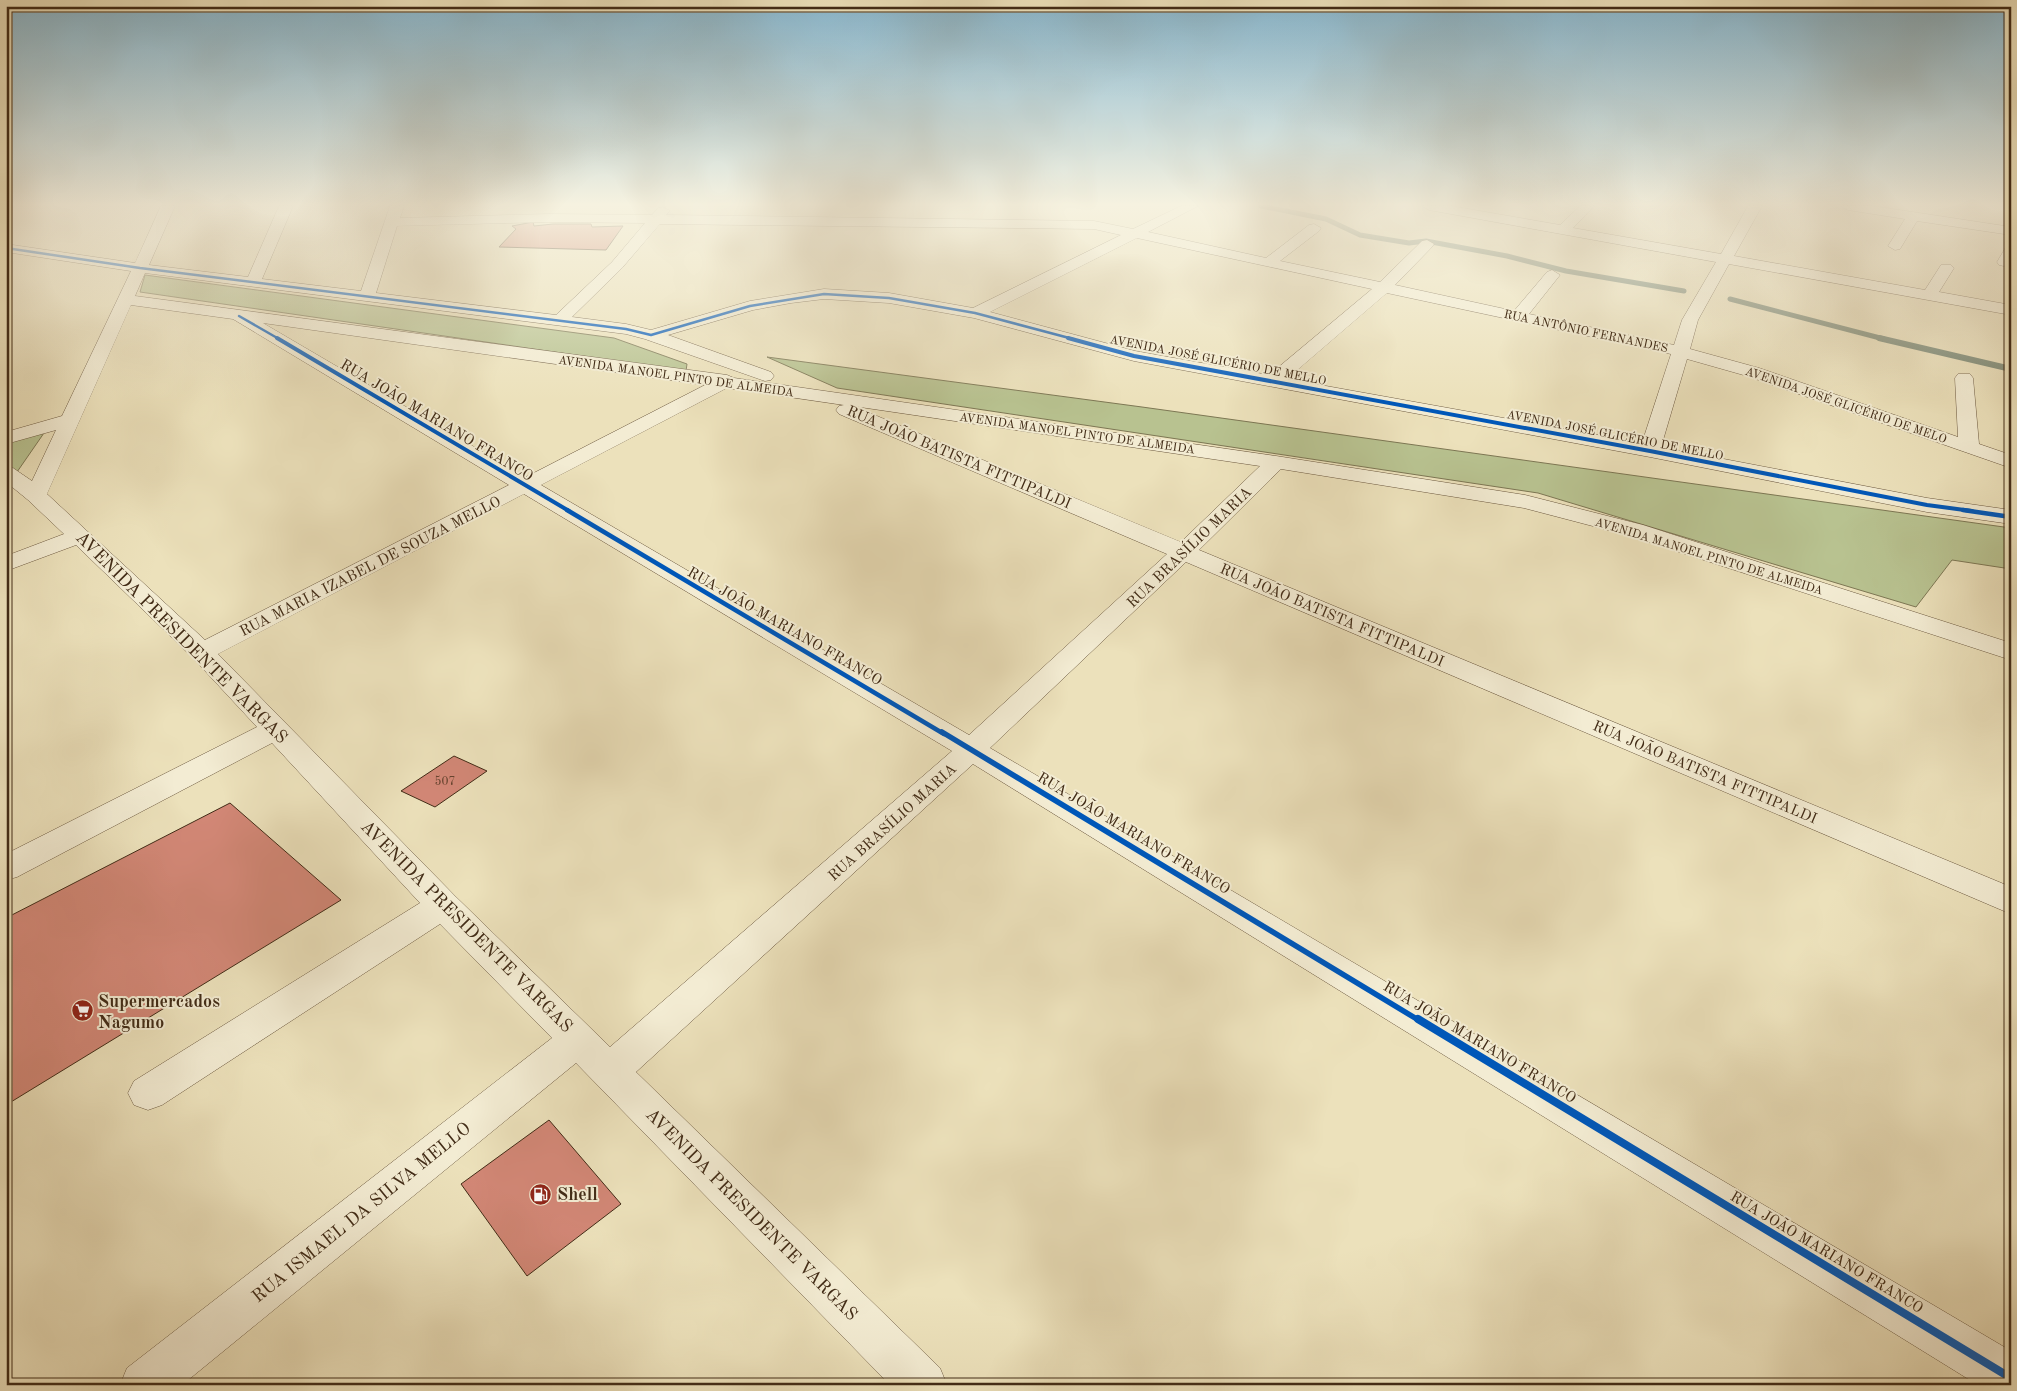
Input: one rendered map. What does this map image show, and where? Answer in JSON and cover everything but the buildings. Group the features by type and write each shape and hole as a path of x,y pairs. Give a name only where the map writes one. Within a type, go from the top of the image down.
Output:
{"street":[{"path":"36,495 139,271"},
{"name":"AVENIDA JOSÉ GLICÉRIO DE MELLO","path":"164,271 367,296 651,335 750,306 824,294 890,298 975,313 1134,356 1650,451 1927,505 2011,517"},
{"path":"253,282 258,271"},
{"path":"367,296 375,271"},
{"path":"558,322 611,271"},
{"path":"975,313 1060,271"},
{"name":"RUA ANTÔNIO FERNANDES","path":"1306,271 1679,351"},
{"path":"1273,381 1384,287 1400,271"},
{"path":"1650,451 1690,320 1717,271"},
{"path":"1796,271 2011,310"},
{"path":"1930,295 1944,271"},
{"path":"1518,316 1552,275"},
{"name":"AVENIDA MANOEL PINTO DE ALMEIDA","path":"125,299 810,394 1276,462 1525,502 1634,530 2011,652"},
{"name":"RUA JOÃO MARIANO FRANCO","path":"239,316 972,750 2011,1378"},
{"name":"RUA JOÃO BATISTA FITTIPALDI","path":"651,335 810,394 2011,900"},
{"name":"AVENIDA JOSÉ GLICÉRIO DE MELO","path":"1679,351 1753,372 2011,462"},
{"name":"RUA MARIA IZABEL DE SOUZA MELLO","path":"202,652 748,370"},
{"path":"1964,378 1969,447"},
{"path":"6,438 70,420"},
{"name":"RUA BRASÍLIO MARIA","path":"610,1071 972,750 1184,553 1276,462"},
{"name":"AVENIDA PRESIDENTE VARGAS","path":"6,472 36,495 202,652 443,905 923,1385"},
{"path":"6,564 80,536"},
{"path":"6,868 276,729"},
{"path":"148,1093 443,905"},
{"name":"RUA ISMAEL DA SILVA MELLO","path":"144,1385 578,1039"}],"green space":[{"path":"145,275 614,338 687,364 686,371 140,292"},
{"path":"767,357 1142,407 2011,528 2011,569 1952,560 1916,607 1538,493 837,388"},
{"path":"44,433 17,472 6,462 6,442"}],"waterway":[{"path":"1566,271 1684,291"},
{"path":"1730,299 1884,339"},
{"path":"1879,338 2011,369"}],"cycle path":[{"path":"163,271 626,329 651,335 750,306 791,298 824,294 889,298 975,313 1134,356 1650,451 1927,505 2011,517"},
{"path":"239,316 972,750 2011,1378"}],"place":[{"name":"Supermercados Nagumo","path":"82,1011"},
{"name":"Shell","path":"541,1194"}]}
